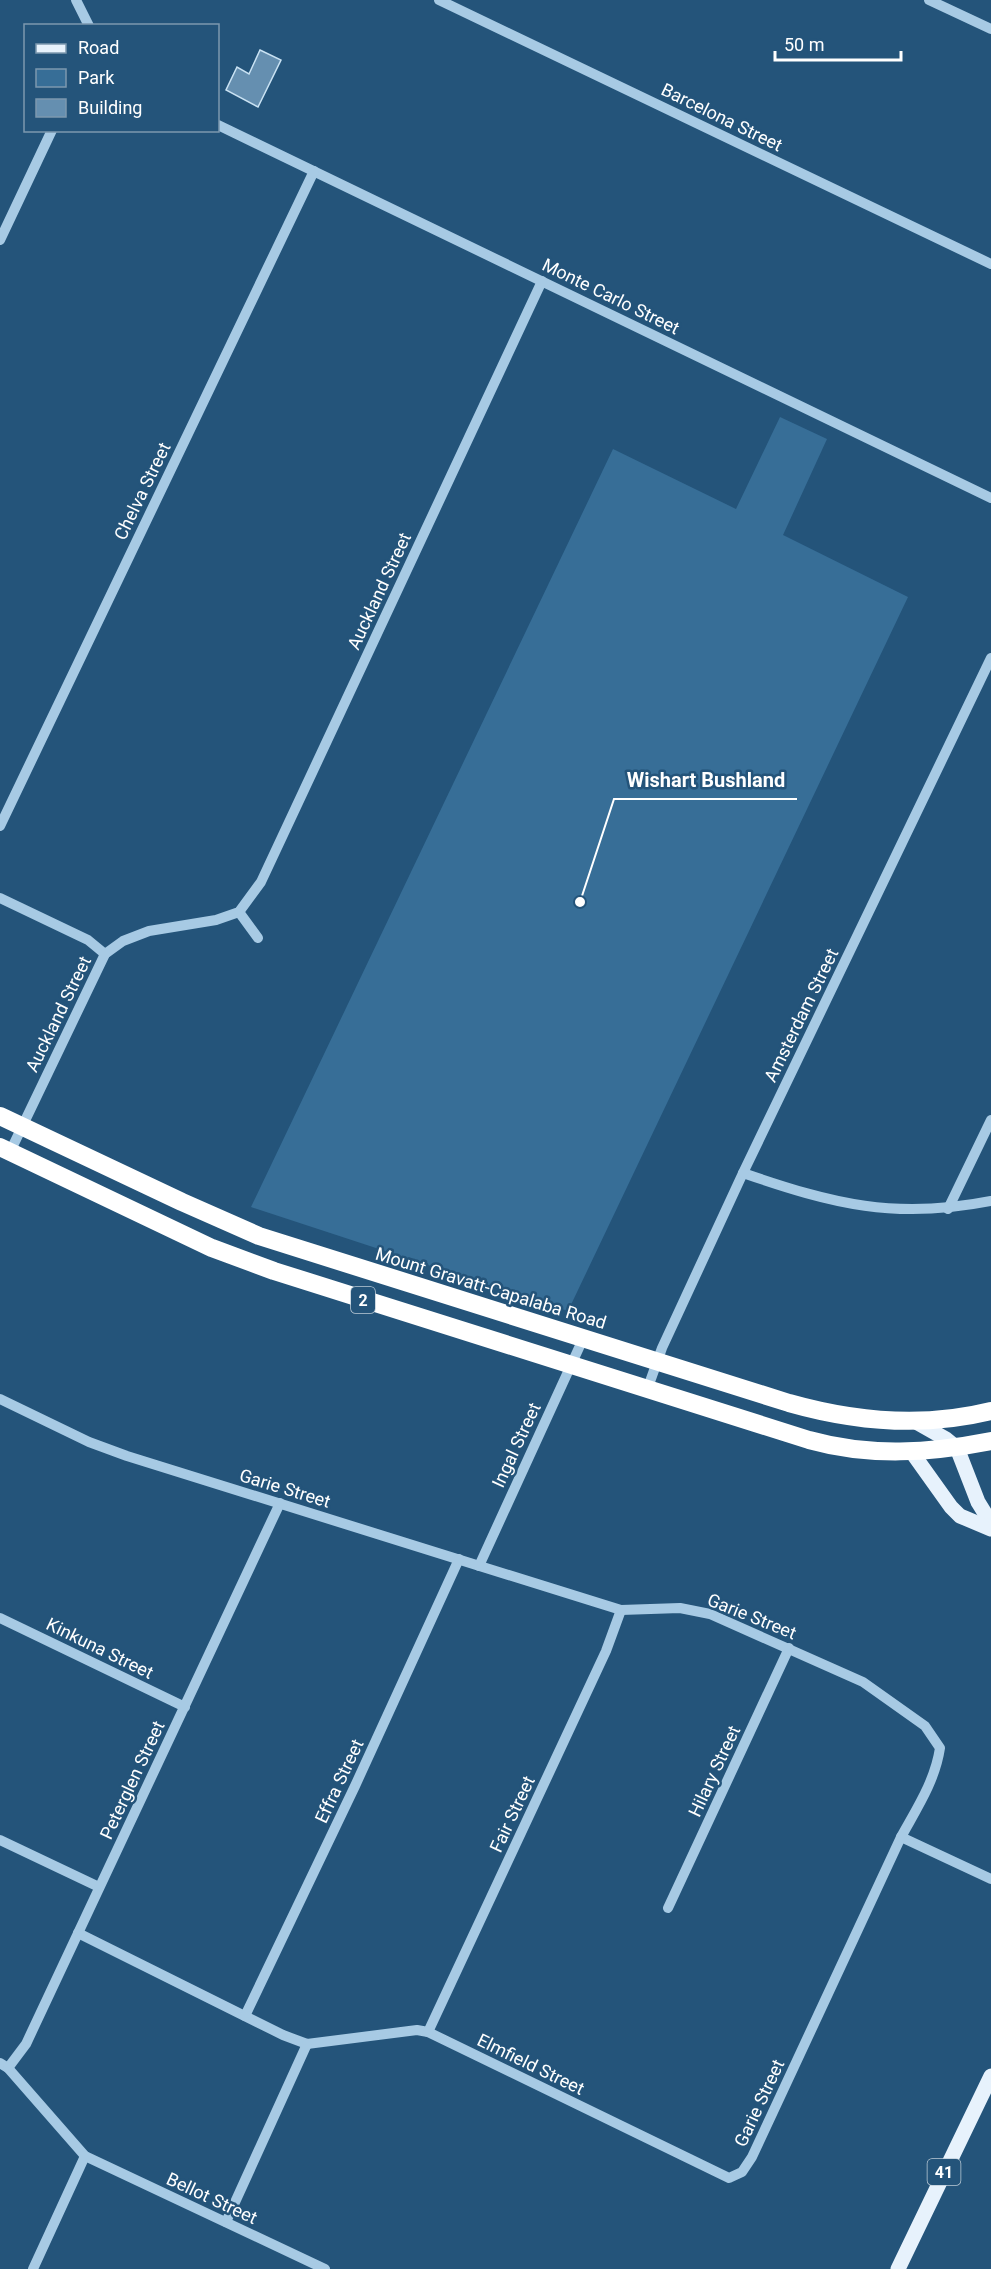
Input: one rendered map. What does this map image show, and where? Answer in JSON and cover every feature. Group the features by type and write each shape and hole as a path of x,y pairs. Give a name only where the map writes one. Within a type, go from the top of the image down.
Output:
{"highway":[{"name":"Mount Gravatt-Capalaba Road","path":"0,1116 223,1222 259,1236 809,1409 863,1419 916,1422 991,1411"},
{"name":"2","path":"5,1150 233,1256 571,1366 832,1446 873,1451 911,1451 957,1448 991,1441"}],"main road":[{"path":"916,1422 957,1448 978,1502 991,1523"},
{"path":"911,1451 960,1516 991,1529"},
{"name":"41","path":"898,2269 991,2076"}],"street":[{"path":"76,0 88,24"},
{"name":"Barcelona Street","path":"439,0 991,264"},
{"path":"929,0 991,30"},
{"name":"Monte Carlo Street","path":"219,125 991,498"},
{"path":"0,240 51,132"},
{"name":"Chelva Street","path":"0,826 314,171"},
{"name":"Auckland Street","path":"5,1150 22,1126 105,954 123,941 149,931 216,920 239,912 261,882 542,281"},
{"name":"Amsterdam Street","path":"647,1390 657,1362 743,1173 991,657"},
{"path":"0,898 88,940 105,954"},
{"path":"239,912 258,938"},
{"path":"948,1209 991,1120"},
{"path":"743,1173 802,1193 874,1209 948,1209 991,1201"},
{"name":"Ingal Street","path":"479,1566 583,1339"},
{"name":"Garie Street","path":"0,1399 99,1445 621,1610 680,1608 710,1614 863,1682 925,1726 940,1748 936,1769 901,1837 752,2157 742,2172 729,2178"},
{"name":"Peterglen Street","path":"4,2066 26,2044 279,1503"},
{"name":"Effra Street","path":"246,2016 459,1559"},
{"name":"Fair Street","path":"428,2032 606,1651 621,1610"},
{"name":"Kinkuna Street","path":"0,1618 185,1707"},
{"name":"Hilary Street","path":"668,1908 789,1648"},
{"path":"901,1837 991,1879"},
{"path":"0,1840 99,1887"},
{"path":"78,1933 307,2044 226,2222"},
{"name":"Elmfield Street","path":"307,2044 417,2030 428,2032 729,2178"},
{"path":"4,2066 85,2156 33,2269"},
{"name":"Bellot Street","path":"85,2156 325,2269"}],"green space":[{"path":"780,417 827,439 783,535 908,597 568,1311 251,1207 613,449 736,509"}],"building":[{"path":"260,50 281,60 258,107 226,90 237,67 249,74"}],"place":[{"name":"Wishart Bushland","path":"580,902"}]}
